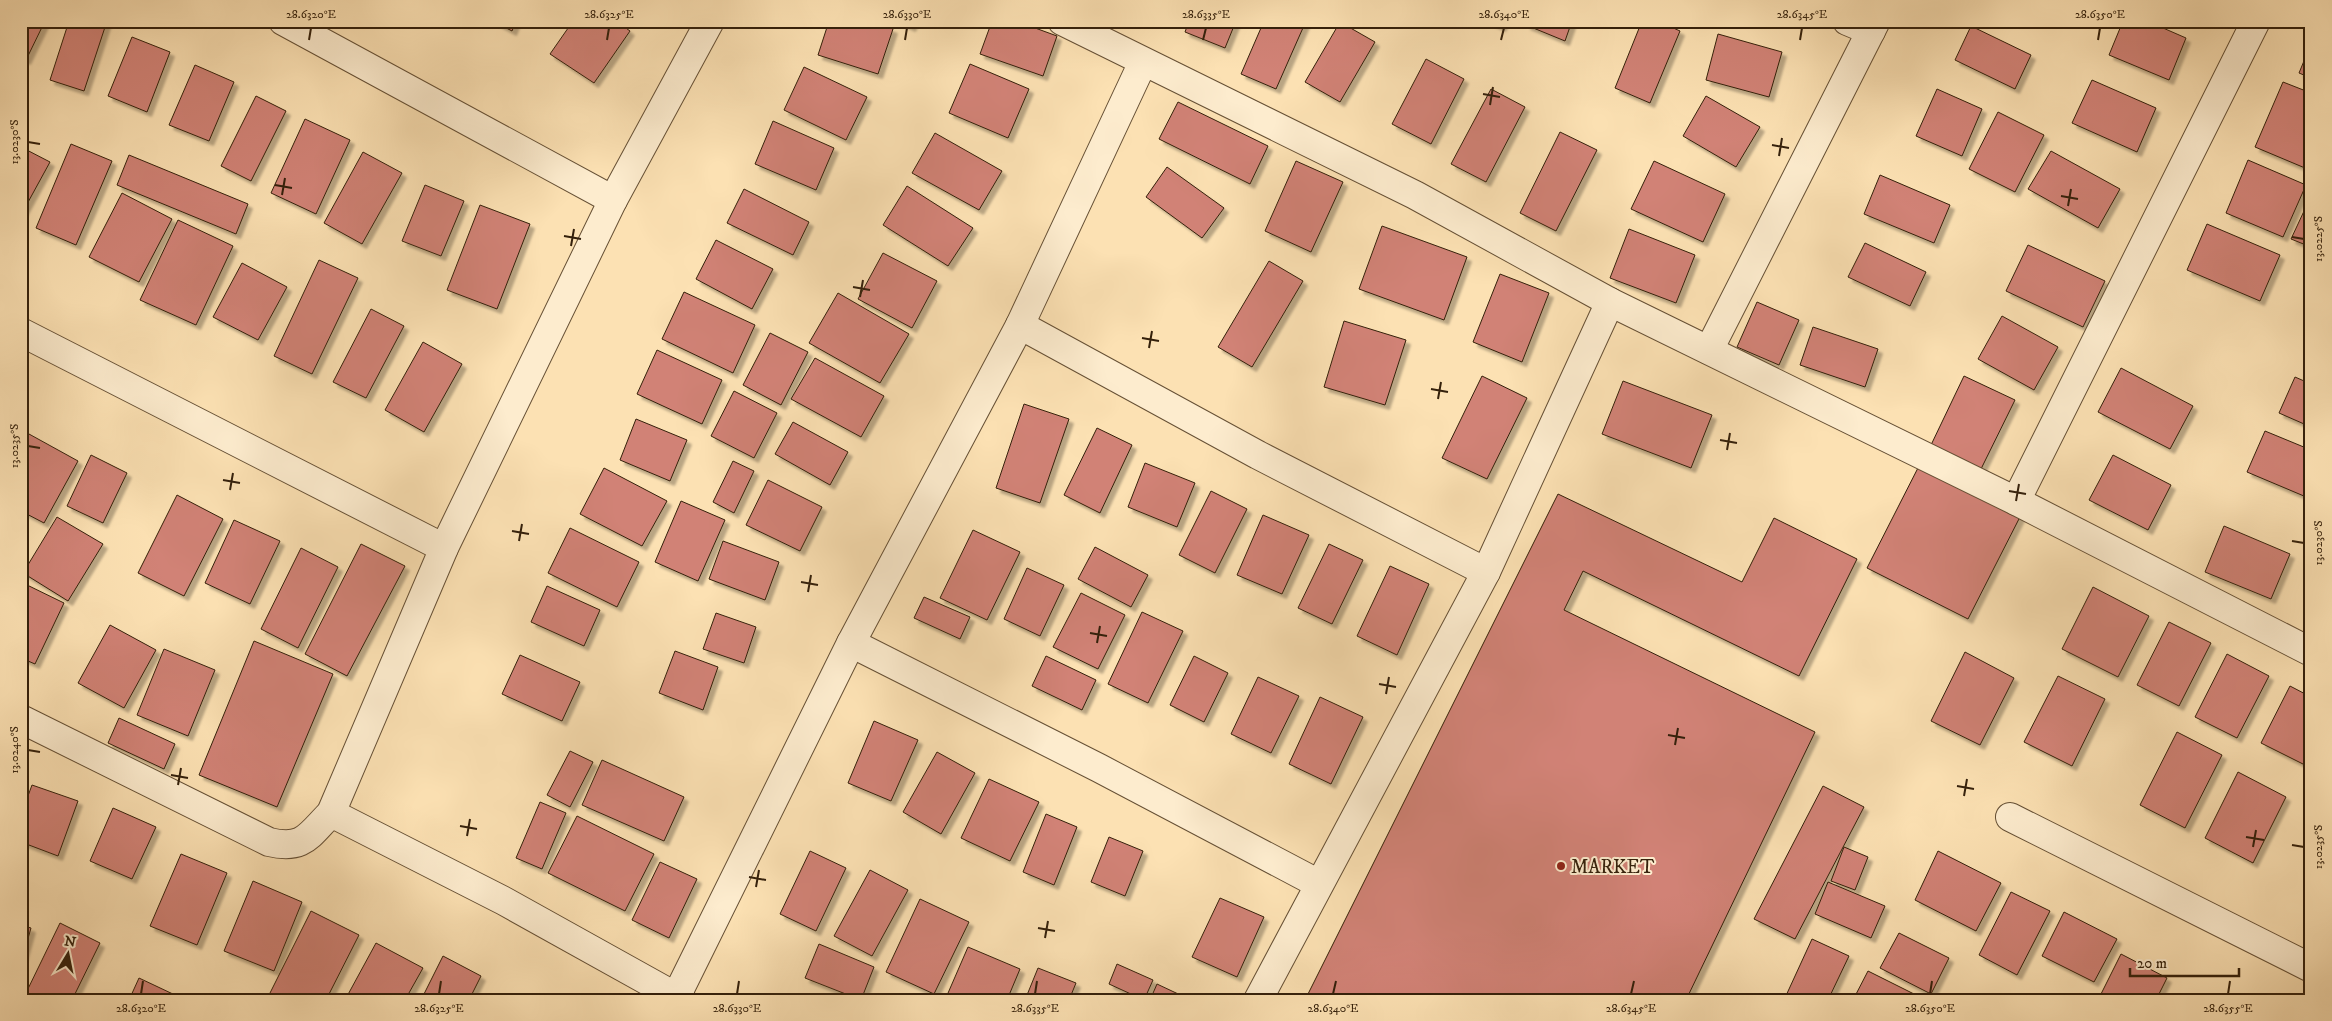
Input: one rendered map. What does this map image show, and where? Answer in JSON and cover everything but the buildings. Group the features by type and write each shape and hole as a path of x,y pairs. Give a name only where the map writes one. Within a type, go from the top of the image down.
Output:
{"street":[{"path":"284,21 614,200"},
{"path":"21,719 269,842 287,846 301,843 331,813 444,548 614,200 710,21"},
{"path":"1062,21 1415,195 1610,302 2307,642"},
{"path":"2016,501 2256,21"},
{"path":"1708,350 1864,25"},
{"path":"331,813 504,901 679,998 851,643 1020,325 1144,62"},
{"path":"1258,1000 1486,572 1610,302"},
{"path":"1020,325 1258,455 1486,572"},
{"path":"21,332 444,548"},
{"path":"851,643 1099,768 1319,884"},
{"path":"2010,817 2311,968"}],"place":[{"name":"MARKET","path":"1561,866"}]}
